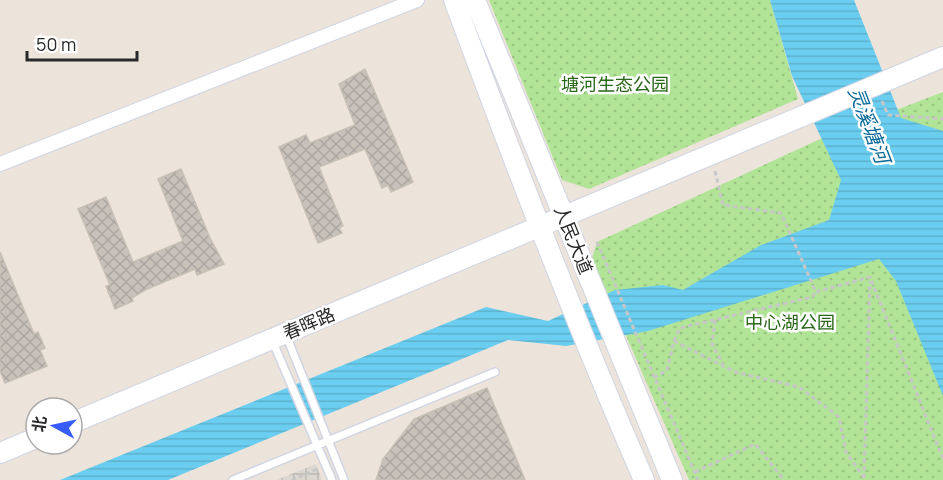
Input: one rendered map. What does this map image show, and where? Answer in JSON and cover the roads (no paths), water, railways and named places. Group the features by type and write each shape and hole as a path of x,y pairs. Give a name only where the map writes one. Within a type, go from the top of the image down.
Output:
{"main road":[{"name":"人民大道","path":"454,0 549,222 672,480"},
{"name":"人民大道","path":"475,0 549,222 588,352 644,480"},
{"name":"春晖路","path":"84,418 943,57"},
{"path":"0,453 24,443"}],"street":[{"path":"0,164 417,0"}],"lane":[{"path":"279,337 344,480"},
{"path":"279,337 317,445 332,480"},
{"path":"233,480 495,372"}],"water":[{"name":"灵溪塘河","path":"770,0 854,0 901,118 943,131 943,396 896,281 879,259 648,331 566,346 508,340 168,480 60,480 486,307 548,321 615,290 663,285 683,290 761,245 829,220 841,180 792,76"}],"park label":[{"name":"塘河生态公园","path":"615,85"},
{"name":"中心湖公园","path":"790,323"}]}
